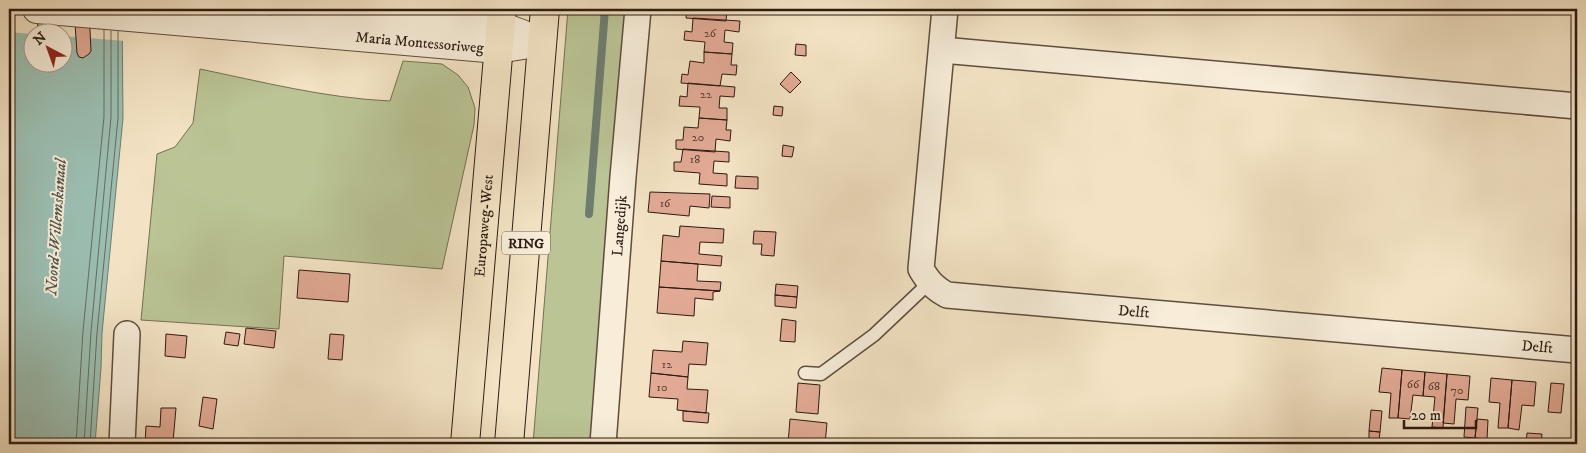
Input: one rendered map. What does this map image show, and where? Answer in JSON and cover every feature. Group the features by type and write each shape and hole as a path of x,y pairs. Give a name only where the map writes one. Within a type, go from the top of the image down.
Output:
{"main road":[{"name":"RING","path":"509,444 545,9"},
{"name":"Europaweg-West","path":"465,444 500,28"}],"street":[{"name":"Maria Montessoriweg","path":"37,9 138,16 500,28"},
{"name":"Maria Montessoriweg","path":"284,9 500,28 542,42"},
{"name":"Langedijk","path":"603,444 623,176 638,9"},
{"path":"929,282 921,269 945,9"},
{"path":"942,50 1577,106"},
{"name":"Delft","path":"929,282 936,289 947,295 1577,350"},
{"path":"122,444 127,334"}],"lane":[{"path":"805,373 821,374 851,352 874,335 929,282"}],"green space":[{"path":"568,9 628,9 592,444 533,444"},
{"path":"403,61 442,64 458,75 468,87 475,108 474,125 442,269 284,256 279,329 141,320 157,154 175,147 193,123 200,69 318,93 390,101"}],"water":[{"name":"Noord-Willemskanaal","path":"9,9 122,9 123,118 102,333 95,444 9,444"}],"pier":[{"path":"9,9 125,9 125,41 72,37 72,22 22,22 22,33 9,32"}],"building":[{"path":"37,9 45,9 46,22 38,22"},
{"path":"74,9 89,9 91,51 83,58 79,57 77,53"},
{"path":"687,9 727,9 726,21 686,18"},
{"path":"693,18 740,21 739,32 725,30 724,42 733,43 732,54 704,52 705,42 684,40 685,31 692,32"},
{"path":"796,44 806,45 806,56 795,55"},
{"path":"704,52 732,54 731,65 737,65 736,75 722,74 720,86 681,83 682,74 688,75 690,61 704,63"},
{"path":"791,72 801,82 790,93 780,84"},
{"path":"688,83 735,87 734,97 720,96 719,108 727,108 727,120 699,118 700,107 679,106 680,96 687,97"},
{"path":"774,106 783,107 782,116 773,115"},
{"path":"699,118 727,120 726,130 731,130 730,141 716,139 715,152 676,149 676,140 683,140 684,127 698,128"},
{"path":"783,145 794,147 792,157 782,156"},
{"path":"683,149 729,152 729,162 714,161 713,173 727,174 727,186 699,184 700,173 674,171 674,162 681,162"},
{"path":"736,176 758,177 758,189 735,188"},
{"path":"650,192 710,194 709,208 690,206 689,216 648,212"},
{"path":"712,196 730,197 730,208 711,207"},
{"path":"680,226 724,229 723,243 700,242 699,254 722,256 721,266 661,261 663,235 679,237"},
{"path":"754,231 776,232 774,256 761,255 762,244 753,244"},
{"path":"661,261 698,264 697,281 721,282 720,291 659,287"},
{"path":"299,270 350,274 348,302 297,298"},
{"path":"776,284 798,286 797,297 775,295"},
{"path":"659,287 720,291 713,292 713,300 695,298 694,316 657,313"},
{"path":"775,295 797,297 796,308 775,306"},
{"path":"782,319 796,321 795,342 780,341"},
{"path":"246,328 276,331 274,348 244,344"},
{"path":"226,332 240,334 238,346 224,344"},
{"path":"166,334 187,336 185,358 165,356"},
{"path":"330,334 344,335 342,360 328,359"},
{"path":"683,341 708,343 706,365 689,364 688,377 651,373 653,350 682,352"},
{"path":"1382,368 1402,370 1398,418 1389,418 1391,393 1379,392"},
{"path":"1402,370 1425,372 1423,396 1413,395 1410,419 1398,418"},
{"path":"1425,372 1447,374 1443,428 1432,427 1435,397 1423,396"},
{"path":"651,373 688,377 687,389 708,390 706,413 677,410 678,399 649,397"},
{"path":"1447,374 1470,376 1468,400 1456,399 1454,424 1443,423"},
{"path":"1491,378 1512,380 1508,428 1498,428 1500,403 1489,402"},
{"path":"1512,380 1536,382 1534,406 1522,405 1519,430 1508,428"},
{"path":"798,383 820,385 818,414 796,412"},
{"path":"1551,383 1564,384 1561,413 1548,412"},
{"path":"203,397 217,399 213,429 199,426"},
{"path":"1466,407 1478,408 1475,438 1464,437"},
{"path":"161,408 176,408 173,442 171,444 145,444 146,426 160,427"},
{"path":"1371,410 1382,411 1380,432 1369,431"},
{"path":"683,411 709,413 708,423 683,421"},
{"path":"790,419 827,423 825,444 788,444"},
{"path":"1477,419 1488,420 1487,439 1475,438"},
{"path":"1369,431 1380,432 1379,440 1369,440"},
{"path":"1527,433 1542,434 1541,444 1526,444"}],"waterway":[{"path":"589,214 605,9"}]}
